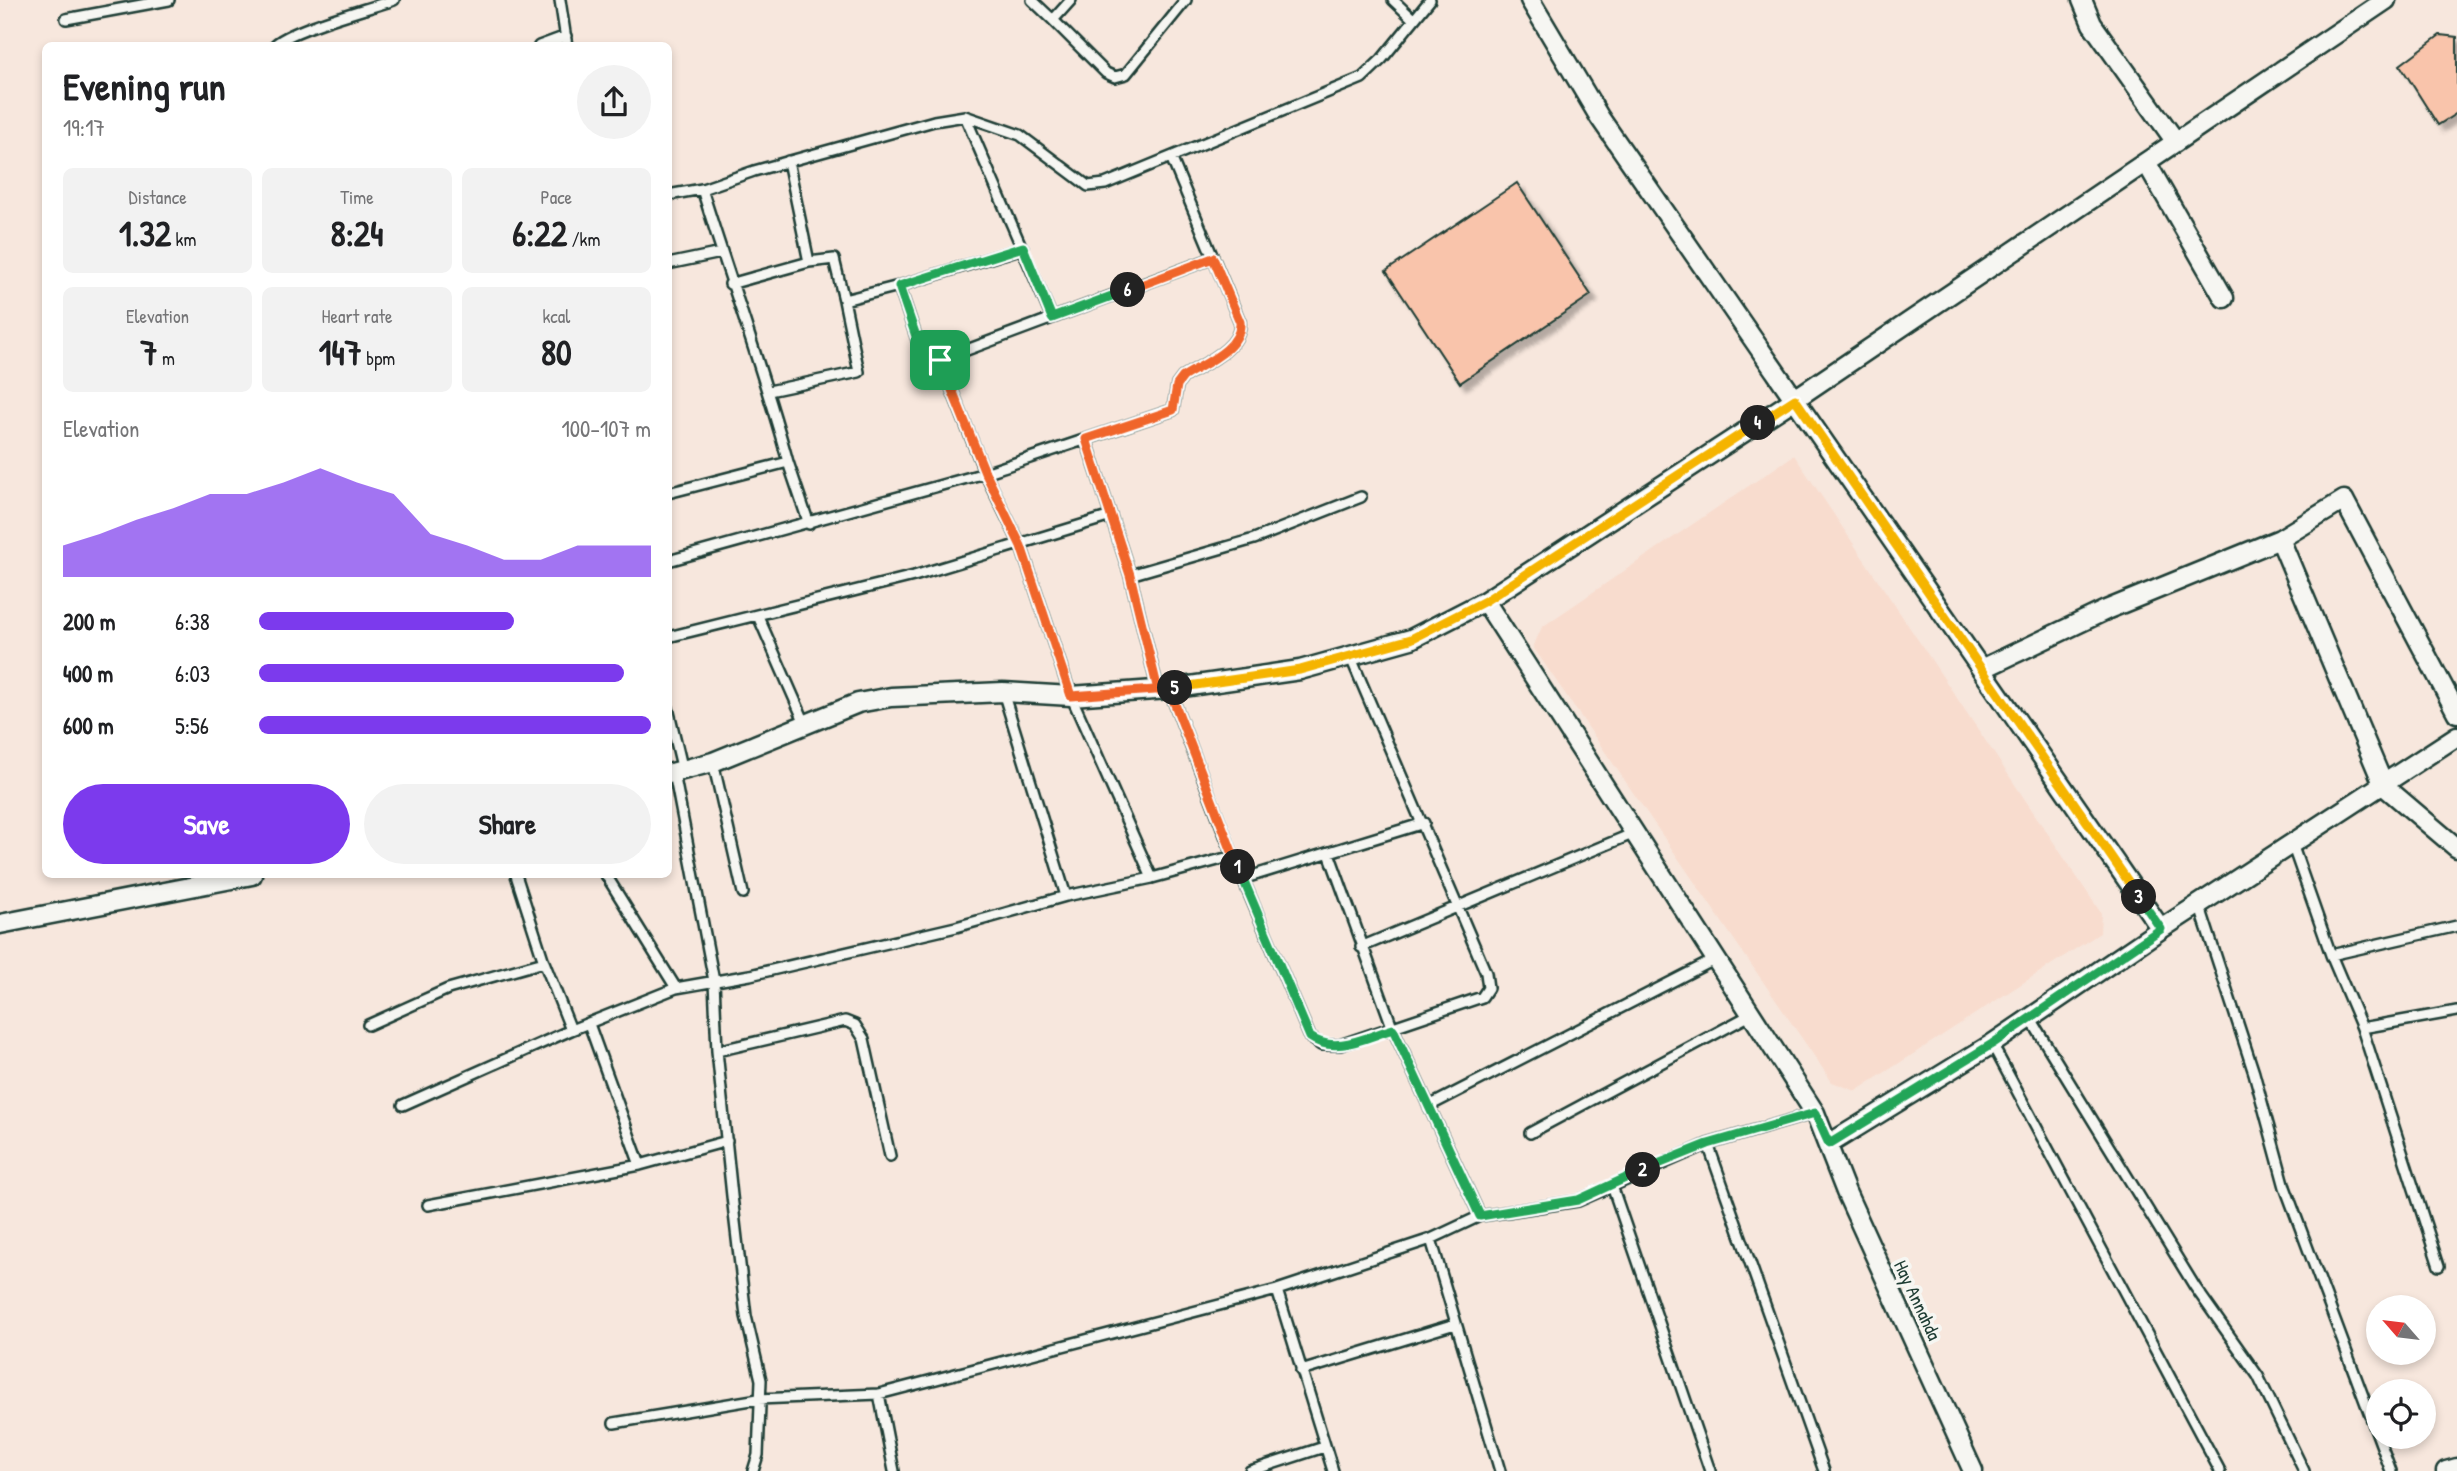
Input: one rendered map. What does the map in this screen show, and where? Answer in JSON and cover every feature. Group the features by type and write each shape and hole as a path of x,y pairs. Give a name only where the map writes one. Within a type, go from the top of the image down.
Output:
{"street":[{"path":"1530,0 1600,118 2161,929"},
{"path":"2082,0 2092,24 2176,142"},
{"path":"675,773 713,762 858,703 891,697 1003,692 1071,696 1164,690 1300,670 1351,658 1411,639 1485,601 1795,399 2386,0"},
{"path":"2146,162 2224,298"},
{"path":"1982,669 2106,610 2280,539 2339,501 2348,503 2391,594 2457,713"},
{"path":"2280,539 2384,786 2457,848"},
{"name":"Hay Annahda","path":"1485,601 1632,834 1815,1113 1846,1192 1973,1471"},
{"path":"1829,1144 1992,1044 2161,929 2457,736"},
{"path":"0,924 237,878"},
{"path":"2446,1471 2457,1468"}],"lane":[{"path":"66,19 169,0"},
{"path":"277,42 375,3 394,0"},
{"path":"560,0 567,41"},
{"path":"1032,0 1106,73 1115,77 1126,74 1186,0"},
{"path":"1053,20 1071,0"},
{"path":"1393,0 1413,19"},
{"path":"672,194 702,189 788,161 934,121 965,116 1020,135 1088,186 1105,184 1362,78 1382,59 1430,0"},
{"path":"965,116 1052,318"},
{"path":"672,560 809,524 985,472 1168,414 1173,410 1177,385 1183,377 1235,343 1241,332 1240,322 1171,157"},
{"path":"788,161 809,262"},
{"path":"702,189 730,285 769,391 788,462 809,524"},
{"path":"844,300 899,286 1023,247"},
{"path":"672,263 722,253"},
{"path":"899,286 925,363 940,360 1213,258"},
{"path":"730,285 809,262 834,259 859,373 769,391"},
{"path":"940,360 985,472 1021,546 1071,696 1152,878"},
{"path":"1086,439 1164,690 1310,1037 1321,1045 1340,1045 1393,1029 1482,998 1488,988 1486,973 1424,823 1351,658"},
{"path":"672,492 788,462"},
{"path":"1130,575 1254,539 1360,496"},
{"path":"672,636 1021,546 1111,516"},
{"path":"758,616 804,723"},
{"path":"1003,692 1066,896"},
{"path":"672,745 714,981 717,1051 746,1316 761,1380 758,1399 758,1454 753,1471"},
{"path":"713,762 743,893"},
{"path":"1242,879 1424,823"},
{"path":"1361,947 1632,834"},
{"path":"2292,844 2331,955 2362,1028 2439,1266"},
{"path":"1329,853 1393,1029 1480,1216"},
{"path":"403,1105 571,1030 676,988 956,927 1066,896 1152,878 1233,856"},
{"path":"517,878 544,962 571,1030"},
{"path":"608,878 676,988"},
{"path":"2199,904 2254,1073 2284,1187 2391,1471"},
{"path":"2331,955 2457,926"},
{"path":"1430,1105 1714,960"},
{"path":"368,1025 448,989 544,962"},
{"path":"2362,1028 2457,1011"},
{"path":"1530,1133 1752,1014"},
{"path":"2030,1018 2196,1287 2258,1376 2304,1471"},
{"path":"717,1051 845,1021 855,1025 864,1040 890,1156"},
{"path":"589,1024 640,1165"},
{"path":"1992,1044 2220,1471"},
{"path":"614,1423 758,1399 880,1394 1277,1290 1431,1238 1480,1216 1578,1200 1708,1144 1815,1113"},
{"path":"428,1205 640,1165 727,1141"},
{"path":"1708,1144 1824,1471"},
{"path":"1612,1186 1710,1471"},
{"path":"1431,1238 1500,1471"},
{"path":"1277,1290 1333,1471"},
{"path":"1301,1371 1455,1324"},
{"path":"880,1394 894,1471"},
{"path":"1250,1471 1324,1447"}],"shaded area":[{"path":"1794,455 2101,913 2100,933 1856,1091 1832,1082 1533,647 1542,627"}],"building":[{"path":"2440,35 2457,37 2457,113 2438,125 2400,65"},
{"path":"1517,183 1591,295 1460,383 1386,271"}],"route":[{"path":"940,360 925,363 899,286 1023,247 1052,318 1213,258 1240,322 1241,332 1235,343 1183,377 1177,385 1173,410 1168,414 1086,439 1130,575 1158,690 1300,670 1351,658 1411,639 1485,601 1795,399 2161,929 1992,1044 1829,1144 1815,1113 1708,1144 1642,1170 1578,1200 1480,1216 1393,1029 1340,1045 1321,1045 1310,1037 1242,879 1169,689 1158,690 1071,696 1021,546 985,472 940,360"}]}
